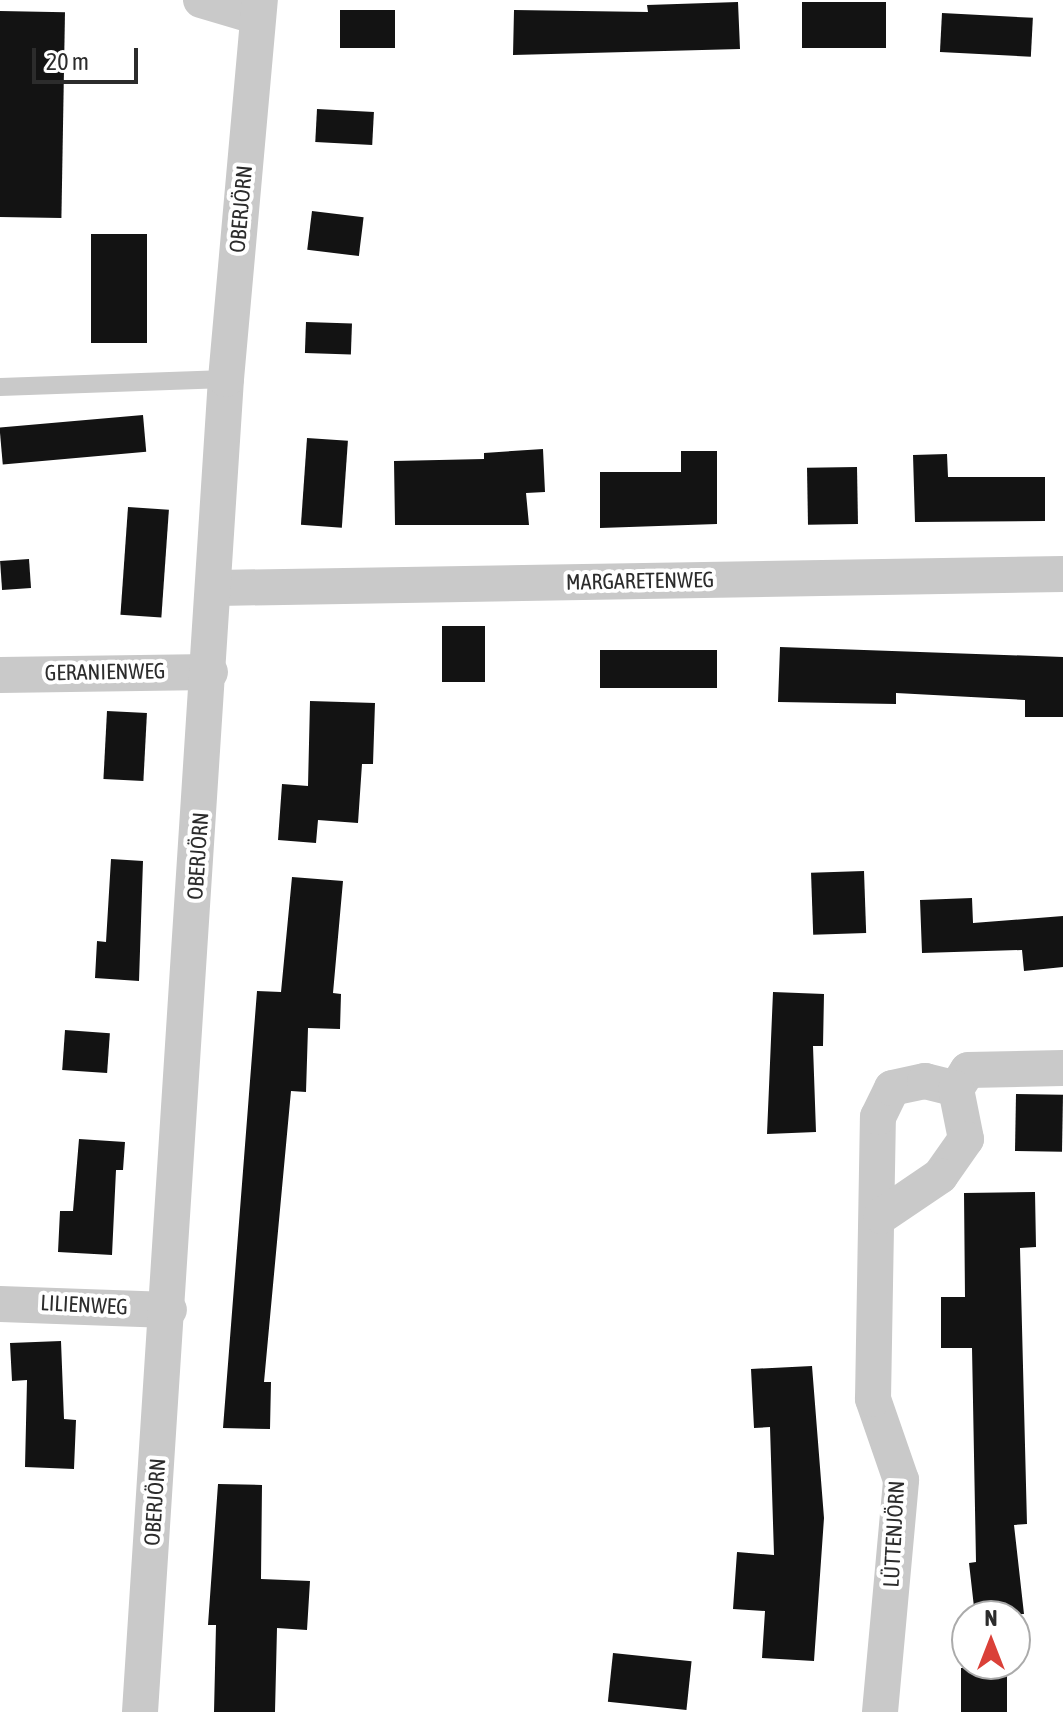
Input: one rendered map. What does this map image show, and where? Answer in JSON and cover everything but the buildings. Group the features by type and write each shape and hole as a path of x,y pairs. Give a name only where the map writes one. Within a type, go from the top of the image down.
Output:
{"street":[{"path":"201,0 259,8"},
{"name":"OBERJÖRN","path":"140,1712 218,588 226,379 259,8"},
{"name":"MARGARETENWEG","path":"218,588 1063,574"},
{"name":"GERANIENWEG","path":"0,675 210,672"},
{"path":"881,1216 940,1176 966,1139 956,1089 968,1070 1063,1068"},
{"name":"LÜTTENJÖRN","path":"880,1712 901,1480 873,1399 881,1216 878,1117 892,1088 925,1081 956,1089"},
{"name":"LILIENWEG","path":"0,1304 169,1310"}],"lane":[{"path":"0,387 226,379"}]}
